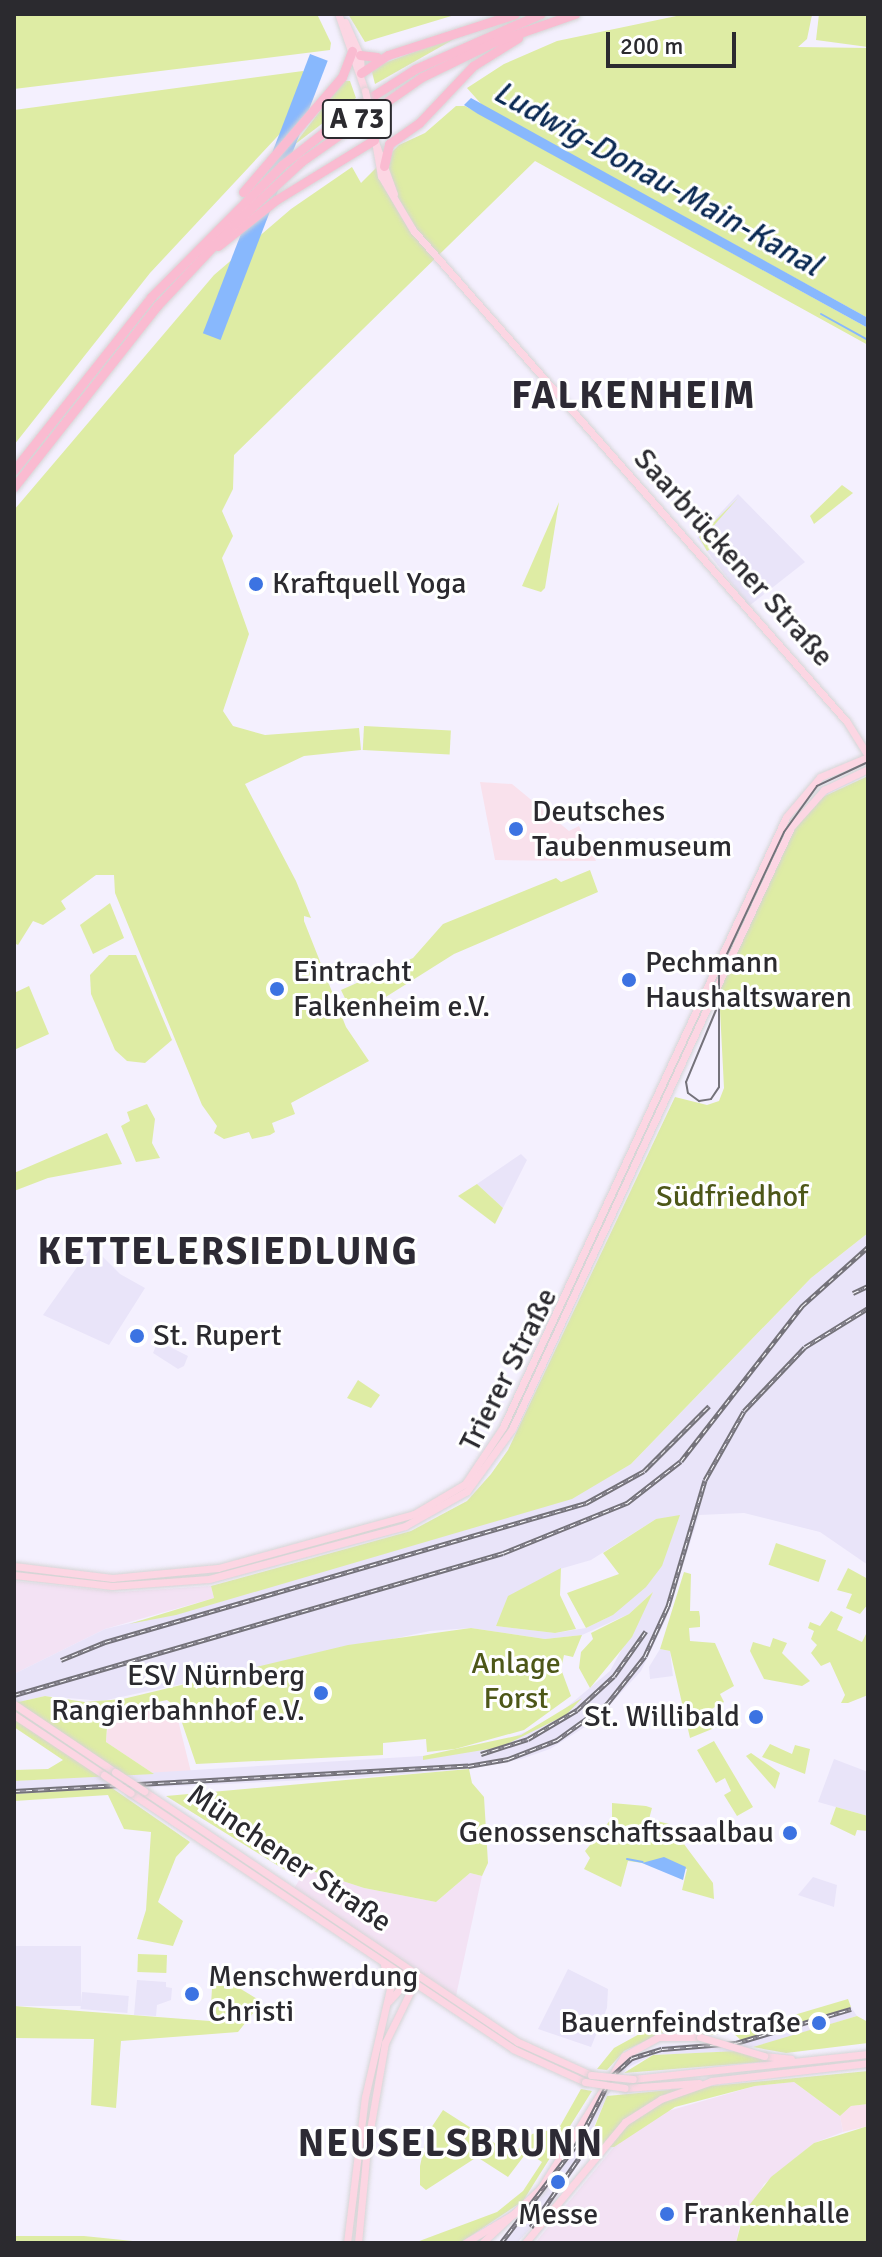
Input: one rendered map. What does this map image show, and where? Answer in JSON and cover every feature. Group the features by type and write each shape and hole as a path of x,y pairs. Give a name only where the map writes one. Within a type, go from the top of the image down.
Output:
{"highway":[{"path":"353,46 368,59 515,14"},
{"name":"A 73","path":"222,220 299,150 376,93 457,47 540,14"},
{"name":"A 73","path":"14,487 196,262 276,184 365,113 462,56 575,14"},
{"name":"A 73","path":"384,166 385,149 481,60 549,22"},
{"name":"A 73","path":"14,470 114,341 222,220 342,77 353,46"},
{"path":"362,76 388,55"},
{"name":"A 73","path":"342,77 352,74 362,76"},
{"path":"196,262 276,200 355,155 374,136"},
{"name":"A 73","path":"374,136 385,140 399,136"},
{"path":"355,155 368,152 375,157"}],"main road":[{"path":"339,15 362,76 374,136"},
{"name":"Saarbrückener Straße","path":"374,136 375,157 402,214 854,731 868,756"},
{"name":"Saarbrückener Straße","path":"374,136 402,214"},
{"name":"Trierer Straße","path":"576,1280 665,1075 788,812 820,777 868,756"},
{"name":"Trierer Straße","path":"14,1569 112,1578 208,1575 261,1563 422,1511 465,1484 499,1436 672,1083 794,824 824,790 868,769"},
{"path":"665,1075 672,1083"},
{"name":"Münchener Straße","path":"14,1704 537,2053 591,2075 633,2079 868,2054"},
{"name":"Münchener Straße","path":"14,1715 534,2061 585,2082 625,2088 868,2063"},
{"path":"346,2241 365,2097 391,1979 380,1960"},
{"path":"385,2007 417,1974"},
{"path":"358,2243 367,2147 385,2043 412,1981"},
{"path":"482,2243 524,2208 621,2059 658,2037 700,2037 764,2056 813,2060"},
{"path":"525,2243 630,2118 661,2099 712,2081"},
{"path":"465,2243 524,2208"}],"shaded area":[{"path":"738,494 805,562 749,606 697,538"},
{"path":"480,782 512,784 569,831 579,826 596,861 495,860"},
{"path":"521,1154 527,1160 503,1208 477,1184"},
{"path":"868,1233 868,1565 820,1532 744,1513 699,1515 666,1619 641,1671 596,1720 550,1749 521,1759 469,1769 351,1778 14,1794 14,1781 438,1755 501,1742 549,1722 610,1671 653,1592 629,1614 582,1635 545,1639 471,1628 430,1631 102,1701 45,1696 14,1703 14,1674 105,1629 216,1603 631,1464 811,1278","holes":["656,1519 662,1566 613,1615 586,1628 555,1633 496,1626 560,1569 591,1560"]},
{"path":"92,1246 120,1274 145,1288 109,1345 43,1315"},
{"path":"158,1341 188,1356 184,1366 178,1369 153,1353"},
{"path":"14,1581 118,1592 211,1586 214,1598 105,1629 14,1674"},
{"path":"660,1649 670,1651 673,1676 650,1679 649,1667"},
{"path":"165,1708 176,1712 191,1772 154,1774 106,1742 109,1715"},
{"path":"834,1759 868,1772 868,1816 818,1802"},
{"path":"306,1869 364,1888 436,1902 470,1873 482,1876 454,2005 290,1895"},
{"path":"813,1877 837,1885 834,1907 798,1895"},
{"path":"14,1946 81,1946 81,2006 14,2006"},
{"path":"568,1969 608,1989 607,2008 591,2047 538,2029"},
{"path":"137,1980 166,1982 166,1987 172,1988 171,2000 157,2005 156,2016 134,2015"},
{"path":"82,1992 129,1996 127,2013 81,2009"},
{"path":"851,2007 857,2016 769,2043 730,2052 653,2055 627,2068 607,2096 579,2162 553,2204 517,2243 498,2243 557,2171 601,2094 631,2056 661,2046 741,2041"},
{"path":"794,2082 840,2116 843,2132 814,2143 764,2184 739,2228 736,2243 535,2243 614,2147 661,2113 755,2086"},
{"path":"868,2104 868,2126 843,2132 840,2116 851,2106"}],"green space":[{"path":"14,14 317,14 331,43 330,50 14,89"},
{"path":"348,14 458,14 365,42"},
{"path":"686,14 812,15 807,39 798,47 868,48 868,318 483,106 467,88 504,64 557,41"},
{"path":"819,14 868,14 868,47 816,40"},
{"path":"463,34 375,84 371,68"},
{"path":"303,71 317,87 303,109 150,273 14,445 14,110"},
{"path":"343,81 350,81 356,98 294,145"},
{"path":"456,106 465,106 868,328 868,345 535,161 234,455 233,489 222,511 233,536 222,558 249,634 223,711 233,726 265,735 359,728 361,750 304,756 245,784 296,881 311,918 304,916 304,921 346,1027 369,1061 291,1103 295,1114 272,1123 275,1132 270,1135 252,1139 249,1132 224,1139 214,1133 217,1126 202,1105 115,893 114,875 96,875 61,901 66,909 43,925 33,921 18,945 14,943 14,510 214,275 291,209 352,167 361,183 399,145 425,133"},
{"path":"842,485 853,493 814,524 810,516"},
{"path":"738,498 710,530 722,543 707,551 699,537"},
{"path":"559,502 545,588 541,592 522,586"},
{"path":"364,726 451,731 450,755 363,750"},
{"name":"Südfriedhof","path":"868,776 868,1233 811,1278 631,1464 572,1499 176,1615 129,1624 214,1598 211,1586 411,1531 467,1501 491,1474 508,1450 675,1097 707,1105 719,1101 724,1088 719,990 799,820 816,800"},
{"path":"590,870 598,892 454,954 354,1017 341,990 413,958 443,924 556,878 561,882"},
{"path":"110,903 124,938 93,954 80,925"},
{"path":"109,955 136,955 172,1040 145,1063 127,1061 115,1050 91,994 90,975"},
{"path":"29,986 49,1034 14,1050 14,993"},
{"path":"147,1104 155,1119 152,1143 160,1158 136,1162 121,1126 130,1121 127,1112"},
{"path":"107,1133 122,1164 48,1178 14,1191 14,1173"},
{"path":"477,1184 503,1208 495,1224 458,1196"},
{"path":"560,1309 503,1440 475,1479 460,1493 419,1517 290,1554 444,1502 491,1454"},
{"path":"358,1380 380,1395 371,1408 347,1398"},
{"path":"680,1515 662,1566 646,1587 613,1615 586,1628 567,1593 619,1574 603,1553 656,1519"},
{"path":"776,1543 826,1560 819,1582 769,1565"},
{"path":"561,1568 560,1595 576,1629 555,1633 496,1626 508,1596"},
{"path":"848,1568 868,1579 868,1604 860,1614 846,1608 852,1594 837,1590"},
{"path":"684,1572 691,1574 690,1611 699,1611 700,1617 700,1627 689,1628 690,1641 715,1643 734,1686 720,1694 724,1702 708,1711 717,1727 690,1738 670,1651 660,1649"},
{"path":"653,1592 632,1637 590,1688 579,1668 581,1652 593,1639 591,1633 629,1614"},
{"path":"831,1611 843,1617 837,1630 862,1642 868,1630 868,1695 848,1703 841,1703 845,1695 830,1662 821,1666 811,1653 817,1645 811,1639 814,1631 808,1628 810,1622 820,1626"},
{"name":"Anlage Forst","path":"471,1628 545,1639 582,1635 573,1657 564,1655 561,1669 571,1696 524,1730 455,1749 427,1752 426,1739 383,1743 383,1755 196,1764 177,1708 167,1700 108,1712 106,1742 154,1774 14,1781 14,1770 48,1769 63,1760 14,1727 14,1703 45,1696 85,1702 123,1699 348,1645"},
{"path":"773,1638 787,1643 782,1653 810,1681 802,1686 764,1679 750,1651 753,1642 770,1647"},
{"path":"582,1698 566,1715 501,1747 423,1760 423,1756 521,1735"},
{"path":"714,1741 753,1807 737,1816 724,1795 731,1791 725,1778 716,1783 697,1750"},
{"path":"770,1744 792,1754 795,1745 810,1749 805,1774 762,1757"},
{"path":"751,1753 780,1773 775,1789 746,1756"},
{"path":"469,1769 472,1783 484,1797 488,1863 482,1876 470,1873 436,1902 364,1888 306,1869 301,1880 166,1796"},
{"path":"112,1788 190,1842 176,1857 158,1902 183,1921 173,1946 137,1939 146,1910 151,1832 124,1829 108,1795 14,1801 14,1794"},
{"path":"612,1803 652,1808 649,1819 669,1824 713,1883 714,1899 682,1890 687,1869 628,1861 621,1887 584,1869 590,1858 585,1851 612,1818"},
{"path":"836,1807 868,1816 868,1831 857,1830 855,1836 830,1824"},
{"path":"138,1954 167,1955 166,1973 137,1972"},
{"path":"213,1972 262,2002 238,2032 121,2041 116,2108 91,2105 94,2039 14,2038 14,2006 210,2021"},
{"path":"848,1999 851,2007 766,2034 742,2041 733,2033"},
{"path":"857,2016 868,2022 868,2043 786,2053 753,2047"},
{"path":"654,2026 719,2035 666,2031 624,2051 607,2070 597,2069 614,2048"},
{"path":"738,2051 775,2061 624,2073 653,2055"},
{"path":"868,2071 868,2104 851,2106 840,2116 794,2082 755,2086 675,2107 614,2147 586,2148 607,2096"},
{"path":"581,2089 592,2091 523,2201 460,2243 414,2243 497,2212 523,2191 542,2162 527,2152 508,2177 477,2157 426,2190 420,2185 420,2166 427,2134 443,2110 513,2155 532,2134 559,2128"},
{"path":"868,2126 868,2243 736,2243 744,2212 771,2177 814,2143"},
{"path":"14,2236 84,2236 152,2243 14,2243"}],"water":[{"path":"310,54 328,61 221,340 203,333"},
{"path":"471,98 868,318 868,328 478,114 464,105"},
{"path":"664,1857 686,1867 683,1880 642,1863"}],"waterway":[{"path":"821,314 868,340"},
{"path":"627,1859 643,1862"}],"tram line":[{"path":"716,1010 686,1082 688,1093 699,1101 711,1099 719,1087 719,971 784,832 817,786 868,762"}],"railway":[{"path":"14,1695 503,1553 627,1503 681,1461 802,1306 868,1247"},
{"path":"853,1293 868,1286"},
{"path":"14,1791 468,1766 508,1759 557,1740 607,1704 645,1656 668,1606 705,1480 744,1411 805,1347 868,1308"},
{"path":"61,1660 105,1642 586,1503 644,1471 709,1406"},
{"path":"481,1754 528,1739 577,1710 614,1676 646,1631"},
{"path":"501,2243 577,2144 612,2076 632,2058 662,2049 736,2043 851,2009"},
{"path":"531,2227 579,2158"}],"place":[{"name":"Kraftquell Yoga","path":"256,584"},
{"name":"Deutsches Taubenmuseum","path":"516,829"},
{"name":"Pechmann Haushaltswaren","path":"629,980"},
{"name":"Eintracht Falkenheim e.V.","path":"277,989"},
{"name":"St. Rupert","path":"137,1336"},
{"name":"ESV Nürnberg Rangierbahnhof e.V.","path":"321,1693"},
{"name":"St. Willibald","path":"756,1717"},
{"name":"Genossenschaftssaalbau","path":"790,1833"},
{"name":"Menschwerdung Christi","path":"192,1994"},
{"name":"Bauernfeindstraße","path":"819,2023"},
{"name":"Messe","path":"558,2182"},
{"name":"Frankenhalle","path":"667,2214"}],"district":[{"name":"FALKENHEIM","path":"634,396"},
{"name":"KETTELERSIEDLUNG","path":"228,1252"},
{"name":"NEUSELSBRUNN","path":"451,2144"}],"water label":[{"name":"Ludwig-Donau-Main-Kanal","path":"657,179"}]}
